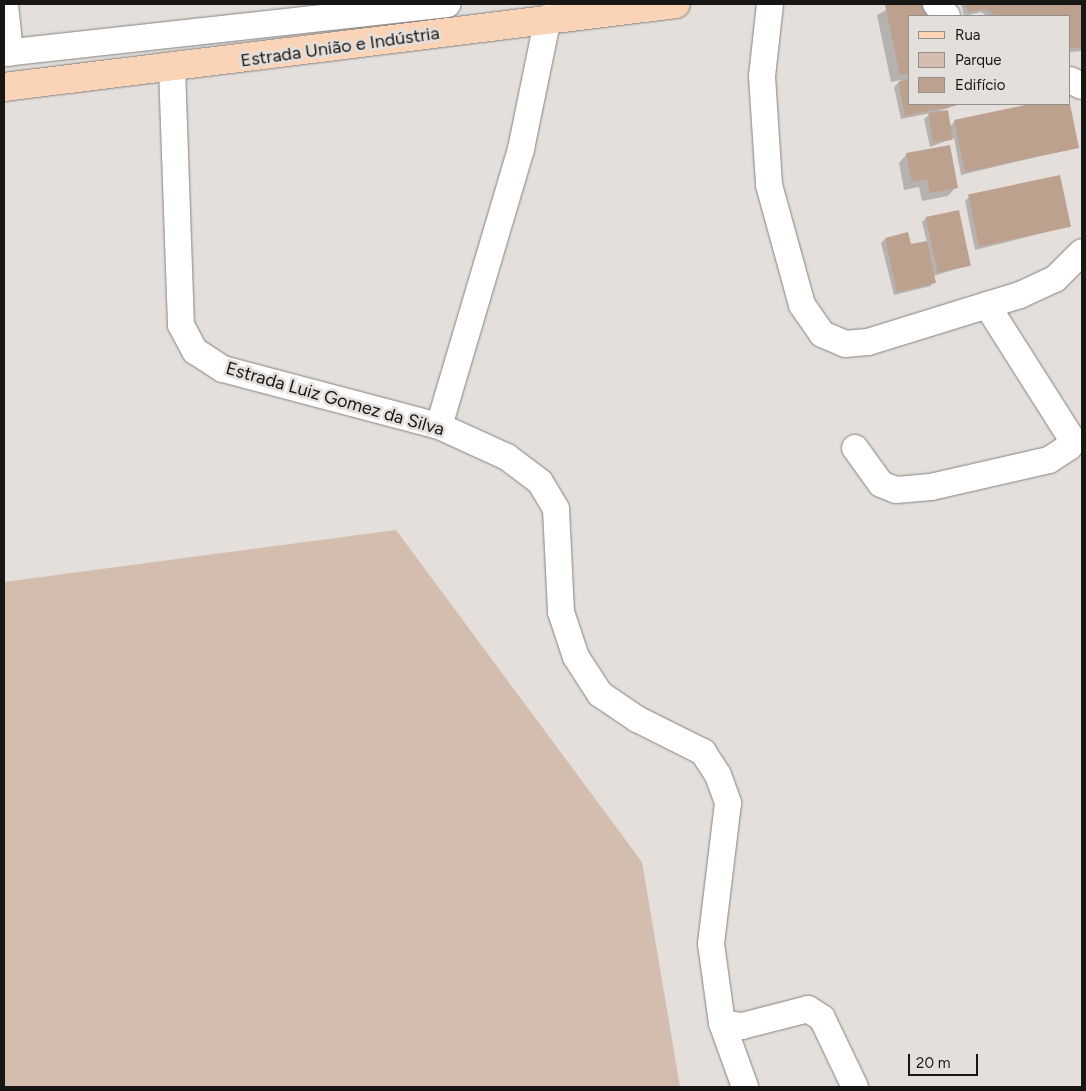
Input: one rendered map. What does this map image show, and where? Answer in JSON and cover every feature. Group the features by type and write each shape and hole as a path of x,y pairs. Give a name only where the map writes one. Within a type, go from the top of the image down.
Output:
{"main road":[{"name":"Estrada União e Indústria","path":"4,87 314,52 548,18 676,4"}],"street":[{"path":"5,4 7,53 241,26 298,14 447,4"},
{"path":"770,4 762,76 769,185 802,305 822,334 845,344 868,342 987,305 1055,279 1082,252"},
{"path":"936,4 946,15"},
{"path":"298,14 314,52"},
{"path":"438,426 521,149 548,18"},
{"path":"241,26 246,60"},
{"name":"Estrada Luiz Gomez da Silva","path":"172,68 181,325 195,352 224,369 438,426 507,457 540,482 556,509 560,612 576,657 600,694 703,752 718,775 728,803 711,944 722,1023 745,1087"},
{"path":"855,448 880,484 896,490 931,487 1049,460 1065,451 1070,436 987,305"},
{"path":"722,1023 742,1026 808,1009 822,1018 855,1087"}],"green space":[{"path":"396,530 642,862 680,1087 4,1087 4,582"}],"building":[{"path":"924,4 927,15 908,15 908,73 900,75 885,5"},
{"path":"965,4 1082,4 1082,48 1071,48 1071,15 995,15 985,9 968,12"},
{"path":"908,80 908,105 957,105 905,116 898,82"},
{"path":"1025,105 1070,105 1079,148 965,172 954,120"},
{"path":"948,110 953,140 933,143 928,113"},
{"path":"950,145 958,188 930,193 927,179 912,182 906,153"},
{"path":"1060,175 1071,227 979,246 968,195"},
{"path":"959,210 971,266 938,273 926,217"},
{"path":"908,232 911,244 927,241 936,283 897,292 885,238"}]}
